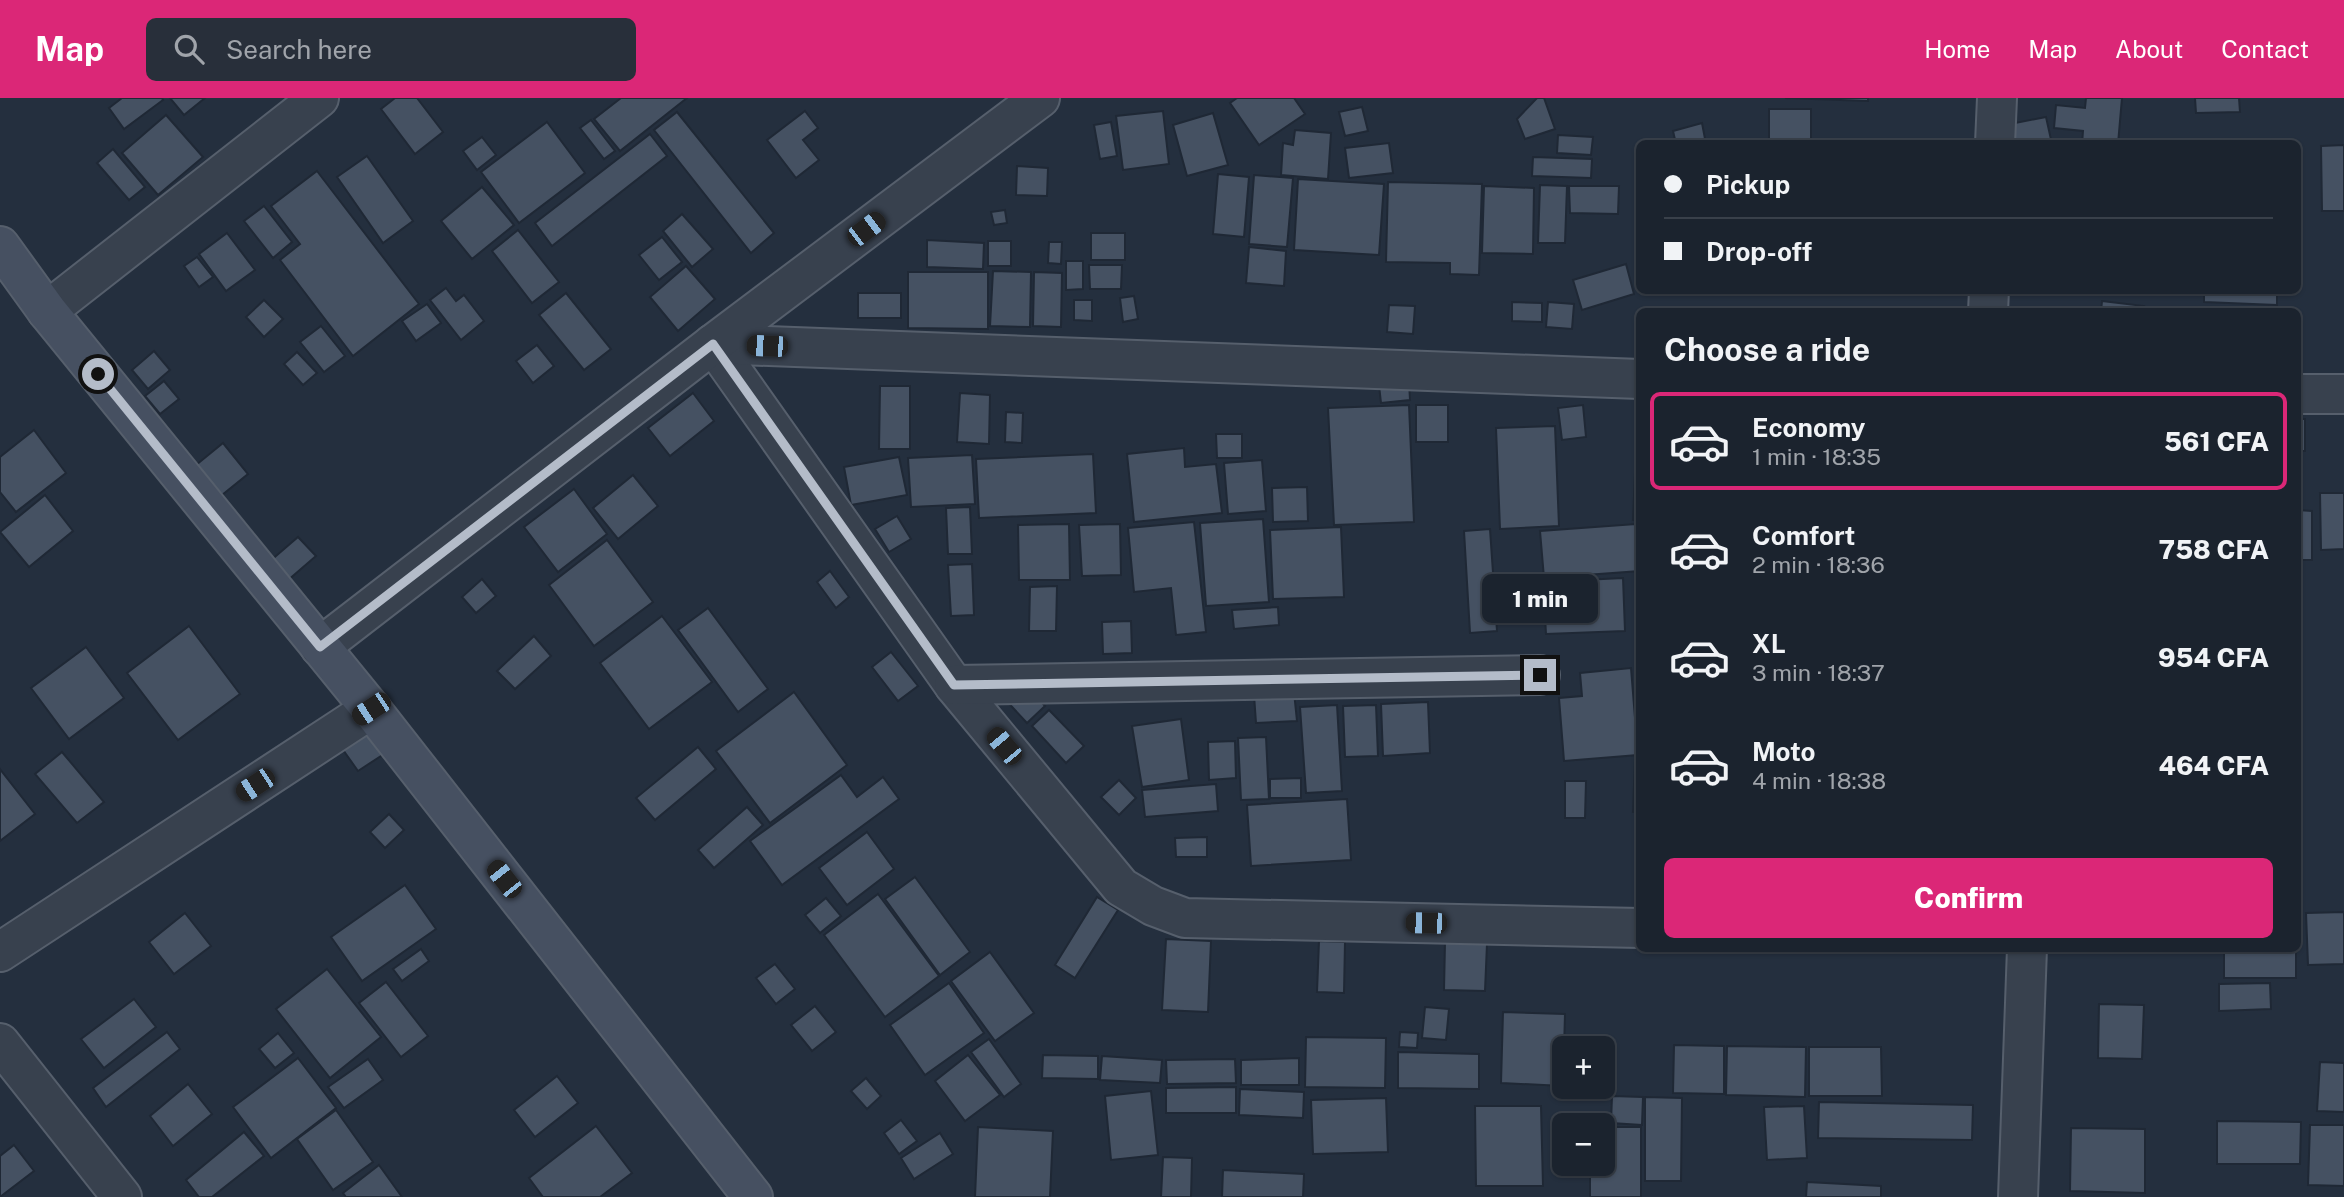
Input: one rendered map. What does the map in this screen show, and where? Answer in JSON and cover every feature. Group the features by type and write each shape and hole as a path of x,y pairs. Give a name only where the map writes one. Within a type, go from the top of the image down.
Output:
{"street":[{"path":"47,311 319,98"},
{"path":"320,647 713,344 1040,98"},
{"path":"1995,140 1997,98"},
{"path":"0,246 47,311 371,709 753,1197"},
{"path":"713,344 1636,379"},
{"path":"713,344 954,685 1121,887 1153,906 1185,918 1636,928"},
{"path":"2301,394 2344,394"},
{"path":"954,685 1540,675"},
{"path":"0,952 371,709"},
{"path":"2018,1197 2027,952"},
{"path":"0,1043 122,1197"}],"building":[{"path":"122,98 163,100 124,129 109,108"},
{"path":"170,98 205,98 184,115"},
{"path":"395,98 417,98 443,132 415,154 381,109"},
{"path":"621,98 687,98 620,151 594,119"},
{"path":"1237,98 1294,98 1305,114 1259,145 1230,103"},
{"path":"1537,98 1544,98 1555,129 1525,139 1517,119"},
{"path":"1785,98 1868,98 1868,101"},
{"path":"2086,98 2122,98 2118,140 2082,140 2083,131 2054,128 2056,105 2085,108"},
{"path":"2195,98 2239,98 2240,112 2196,113"},
{"path":"1362,107 1368,131 1345,136 1339,112"},
{"path":"1769,109 1811,109 1811,140 1769,140"},
{"path":"805,111 818,128 803,140 819,160 796,178 767,140"},
{"path":"1163,111 1169,164 1123,170 1116,116"},
{"path":"677,112 774,233 751,253 654,130"},
{"path":"1213,113 1228,165 1187,176 1173,125"},
{"path":"166,115 203,157 158,195 122,153"},
{"path":"2046,117 2051,140 2007,140 2005,125"},
{"path":"591,120 615,151 604,159 580,128"},
{"path":"547,122 585,173 519,223 481,172"},
{"path":"1111,122 1117,156 1100,159 1094,125"},
{"path":"1702,123 1705,140 1675,140 1673,131"},
{"path":"1295,130 1331,133 1328,179 1281,175 1283,143 1293,145"},
{"path":"650,134 667,156 552,246 535,223"},
{"path":"1558,135 1593,137 1591,155 1557,153"},
{"path":"482,137 496,155 477,170 463,151"},
{"path":"1389,143 1393,173 1349,178 1345,148"},
{"path":"2344,145 2344,211 2322,211 2321,146"},
{"path":"113,149 145,187 129,200 97,163"},
{"path":"367,156 413,221 383,243 337,177"},
{"path":"1533,157 1592,159 1591,178 1532,176"},
{"path":"1017,166 1048,168 1047,196 1016,195"},
{"path":"317,171 419,304 353,356 280,260 300,244 271,206"},
{"path":"1218,174 1249,177 1244,237 1213,234"},
{"path":"1254,175 1293,178 1287,247 1249,244"},
{"path":"1298,179 1384,184 1379,255 1294,250"},
{"path":"1388,182 1482,184 1479,275 1450,274 1450,263 1386,262"},
{"path":"1540,185 1567,186 1565,243 1538,243"},
{"path":"1484,186 1534,188 1533,254 1482,253"},
{"path":"1569,186 1619,186 1618,214 1570,213"},
{"path":"482,187 514,225 472,259 441,221"},
{"path":"264,206 292,242 273,258 244,221"},
{"path":"1005,210 1007,223 994,225 991,212"},
{"path":"682,214 713,249 692,267 663,231"},
{"path":"518,230 559,282 532,303 492,251"},
{"path":"227,233 255,270 226,291 199,254"},
{"path":"1091,233 1125,233 1125,260 1091,260"},
{"path":"662,237 682,262 659,280 639,255"},
{"path":"927,240 984,243 983,269 927,267"},
{"path":"988,241 1011,241 1011,266 988,266"},
{"path":"1049,242 1062,242 1061,264 1048,263"},
{"path":"1249,247 1286,251 1284,286 1246,283"},
{"path":"197,257 213,277 199,287 184,266"},
{"path":"1066,261 1083,261 1083,289 1066,290"},
{"path":"1626,264 1634,294 1582,310 1573,280"},
{"path":"1089,265 1122,265 1121,289 1090,289"},
{"path":"686,266 715,299 678,331 650,297"},
{"path":"993,271 1031,272 1030,327 990,326"},
{"path":"908,272 988,272 988,329 908,328"},
{"path":"1034,272 1062,273 1061,327 1033,326"},
{"path":"446,288 456,301 464,295 484,321 461,340 430,300"},
{"path":"566,293 611,349 584,370 539,315"},
{"path":"858,293 901,293 901,318 858,318"},
{"path":"2204,294 2277,294 2277,305 2204,302"},
{"path":"1134,296 1138,319 1123,322 1120,298"},
{"path":"264,300 283,319 264,337 246,317"},
{"path":"1074,300 1092,300 1092,321 1074,320"},
{"path":"2102,301 2144,306 2144,308 2101,308"},
{"path":"1512,302 1542,303 1542,322 1512,321"},
{"path":"1548,302 1574,304 1572,329 1546,327"},
{"path":"427,304 441,323 416,341 402,321"},
{"path":"1389,305 1415,306 1413,334 1387,332"},
{"path":"321,326 345,356 324,372 300,342"},
{"path":"537,345 554,366 533,383 516,361"},
{"path":"154,351 170,370 148,389 132,370"},
{"path":"297,352 317,373 303,385 284,364"},
{"path":"164,381 179,399 160,414 145,396"},
{"path":"1409,381 1410,400 1381,403 1379,385"},
{"path":"880,386 910,386 910,449 879,449"},
{"path":"693,393 714,421 670,456 648,428"},
{"path":"960,393 990,395 989,444 957,442"},
{"path":"1409,405 1414,522 1334,525 1328,408"},
{"path":"1416,405 1448,405 1448,442 1416,442"},
{"path":"1583,405 1586,437 1562,440 1558,408"},
{"path":"1006,412 1023,413 1022,443 1005,442"},
{"path":"2301,419 2305,419 2305,451 2301,451"},
{"path":"1555,426 1559,526 1500,529 1496,428"},
{"path":"34,430 66,473 16,512 0,492 0,457"},
{"path":"1216,434 1242,434 1242,458 1217,458"},
{"path":"223,443 248,474 222,495 196,465"},
{"path":"1184,448 1185,467 1216,464 1222,513 1134,522 1127,454"},
{"path":"1093,454 1096,513 979,518 976,459"},
{"path":"972,455 975,504 911,507 908,458"},
{"path":"899,457 907,495 851,505 844,467"},
{"path":"1262,460 1266,511 1228,514 1224,463"},
{"path":"1635,473 1636,473 1636,520 1633,520"},
{"path":"633,475 658,506 618,539 593,508"},
{"path":"1307,487 1308,521 1273,522 1272,488"},
{"path":"574,489 607,534 558,572 524,527"},
{"path":"2320,493 2344,493 2344,549 2321,550"},
{"path":"45,495 73,531 29,567 0,532"},
{"path":"970,507 972,554 948,554 946,508"},
{"path":"2301,510 2312,511 2312,560 2301,560"},
{"path":"897,516 911,539 889,552 875,529"},
{"path":"1263,519 1269,602 1206,606 1200,523"},
{"path":"1194,522 1206,632 1176,635 1171,588 1134,592 1128,528"},
{"path":"1069,524 1070,580 1019,580 1018,525"},
{"path":"1120,524 1121,575 1082,576 1079,525"},
{"path":"1636,524 1636,571 1544,578 1540,531"},
{"path":"1341,527 1344,597 1273,599 1270,530"},
{"path":"1490,529 1497,631 1470,633 1464,531"},
{"path":"298,537 316,556 287,581 269,562"},
{"path":"607,540 653,602 594,646 549,585"},
{"path":"972,564 974,615 951,616 948,565"},
{"path":"830,571 849,597 836,608 817,582"},
{"path":"1623,578 1625,631 1546,634 1543,582"},
{"path":"482,579 496,596 476,613 462,597"},
{"path":"1057,586 1056,631 1029,631 1030,587"},
{"path":"1278,607 1279,625 1234,629 1232,610"},
{"path":"708,608 768,689 738,712 678,630"},
{"path":"662,616 712,682 649,729 600,663"},
{"path":"1131,621 1132,653 1103,654 1102,622"},
{"path":"189,626 240,694 178,740 127,673"},
{"path":"534,636 551,656 515,689 497,671"},
{"path":"86,647 124,698 69,739 31,688"},
{"path":"891,652 918,686 898,701 872,667"},
{"path":"1631,668 1636,755 1564,761 1559,698 1582,696 1580,673"},
{"path":"794,692 847,765 770,823 716,751"},
{"path":"1033,692 1045,706 1027,723 1002,696"},
{"path":"1294,692 1297,721 1256,723 1254,695"},
{"path":"1428,702 1430,753 1383,756 1381,704"},
{"path":"1337,705 1342,791 1306,793 1300,707"},
{"path":"1376,705 1378,756 1345,757 1343,706"},
{"path":"1049,710 1084,746 1066,763 1032,726"},
{"path":"1181,719 1189,780 1142,787 1132,726"},
{"path":"367,729 384,754 358,771 341,747"},
{"path":"1266,737 1269,799 1241,800 1238,738"},
{"path":"1235,741 1236,778 1209,780 1208,742"},
{"path":"698,747 716,769 655,820 636,798"},
{"path":"62,752 104,802 77,823 35,774"},
{"path":"1635,759 1636,759 1636,812 1633,812"},
{"path":"0,769 35,814 0,841"},
{"path":"841,775 857,797 883,777 899,799 782,885 750,841"},
{"path":"1301,778 1301,798 1270,798 1270,779"},
{"path":"1119,780 1136,798 1119,815 1101,797"},
{"path":"1565,781 1586,781 1585,818 1565,818"},
{"path":"1216,784 1218,811 1145,817 1142,790"},
{"path":"1347,799 1351,860 1251,866 1247,805"},
{"path":"747,807 763,825 714,868 698,850"},
{"path":"389,814 404,830 385,848 370,832"},
{"path":"867,832 894,869 847,905 819,868"},
{"path":"1207,837 1207,857 1176,857 1175,838"},
{"path":"915,877 970,952 940,975 885,899"},
{"path":"405,885 436,929 362,981 331,937"},
{"path":"878,894 939,976 885,1017 824,935"},
{"path":"1097,897 1118,910 1075,978 1055,965"},
{"path":"826,898 841,916 820,933 805,915"},
{"path":"2344,912 2344,964 2308,965 2306,913"},
{"path":"185,913 211,946 174,974 149,942"},
{"path":"1166,939 1211,941 1208,1012 1162,1010"},
{"path":"1319,941 1345,942 1344,993 1317,992"},
{"path":"1445,942 1487,944 1485,991 1444,990"},
{"path":"421,949 429,961 402,981 393,969"},
{"path":"990,952 1034,1013 995,1041 951,981"},
{"path":"2224,952 2296,952 2296,978 2224,978"},
{"path":"775,964 795,989 776,1004 756,978"},
{"path":"327,969 381,1037 330,1078 276,1009"},
{"path":"386,982 428,1036 401,1057 359,1003"},
{"path":"949,983 984,1033 925,1075 890,1025"},
{"path":"2270,983 2271,1009 2219,1011 2219,984"},
{"path":"134,999 156,1027 104,1068 81,1039"},
{"path":"2099,1004 2144,1005 2142,1059 2098,1058"},
{"path":"815,1006 836,1032 812,1051 791,1025"},
{"path":"1425,1007 1449,1009 1446,1040 1422,1038"},
{"path":"1503,1012 1565,1014 1564,1036 1552,1036 1552,1085 1501,1083"},
{"path":"167,1032 180,1049 106,1107 93,1088"},
{"path":"1400,1032 1418,1033 1417,1048 1399,1047"},
{"path":"278,1033 294,1053 275,1068 259,1049"},
{"path":"1306,1037 1386,1038 1385,1088 1305,1087"},
{"path":"989,1039 1021,1084 1004,1097 971,1052"},
{"path":"1674,1045 1724,1046 1724,1094 1673,1093"},
{"path":"1727,1046 1806,1047 1805,1097 1726,1095"},
{"path":"1809,1047 1881,1047 1882,1096 1809,1096"},
{"path":"1398,1052 1479,1054 1479,1089 1398,1088"},
{"path":"968,1055 1000,1095 965,1121 935,1081"},
{"path":"1043,1055 1098,1056 1098,1079 1042,1078"},
{"path":"1102,1056 1162,1060 1160,1083 1100,1080"},
{"path":"298,1058 336,1108 271,1158 233,1107"},
{"path":"1299,1058 1299,1085 1241,1085 1241,1060"},
{"path":"368,1059 383,1080 344,1108 328,1087"},
{"path":"1235,1059 1236,1083 1167,1084 1166,1060"},
{"path":"2320,1062 2344,1063 2344,1112 2317,1111"},
{"path":"557,1076 578,1103 535,1137 514,1110"},
{"path":"866,1078 881,1096 867,1109 851,1091"},
{"path":"188,1084 212,1114 173,1146 150,1116"},
{"path":"1236,1087 1236,1113 1166,1113 1166,1088"},
{"path":"1240,1089 1304,1092 1303,1118 1239,1115"},
{"path":"1151,1091 1158,1155 1111,1160 1105,1096"},
{"path":"1615,1096 1643,1097 1642,1125 1615,1123 1615,1113 1611,1113 1612,1099 1615,1099"},
{"path":"1645,1097 1682,1098 1681,1181 1645,1181"},
{"path":"1386,1098 1388,1152 1313,1154 1311,1100"},
{"path":"1819,1102 1973,1105 1972,1140 1818,1138"},
{"path":"1475,1106 1541,1106 1543,1186 1476,1186"},
{"path":"1804,1106 1807,1158 1767,1160 1764,1107"},
{"path":"336,1110 373,1162 333,1190 297,1139"},
{"path":"901,1120 917,1141 899,1154 884,1133"},
{"path":"2217,1121 2301,1122 2300,1164 2217,1164"},
{"path":"2310,1125 2344,1125 2344,1186 2308,1185"},
{"path":"596,1126 632,1173 600,1197 543,1197 529,1178"},
{"path":"978,1127 1053,1131 1050,1197 975,1197"},
{"path":"1615,1127 1641,1127 1641,1197 1590,1197 1590,1176 1615,1176"},
{"path":"2071,1128 2145,1129 2145,1193 2070,1191"},
{"path":"244,1132 264,1156 212,1197 199,1197 186,1180"},
{"path":"940,1133 953,1154 914,1179 901,1158"},
{"path":"14,1145 34,1171 0,1197 0,1156"},
{"path":"1163,1157 1192,1158 1191,1197 1161,1197"},
{"path":"379,1165 402,1197 346,1197 343,1193"},
{"path":"1223,1170 1304,1174 1303,1197 1222,1197"},
{"path":"1807,1182 1881,1186 1881,1197 1806,1197"}],"route":[{"path":"98,374 320,647 713,344 954,685 1540,675"}]}
